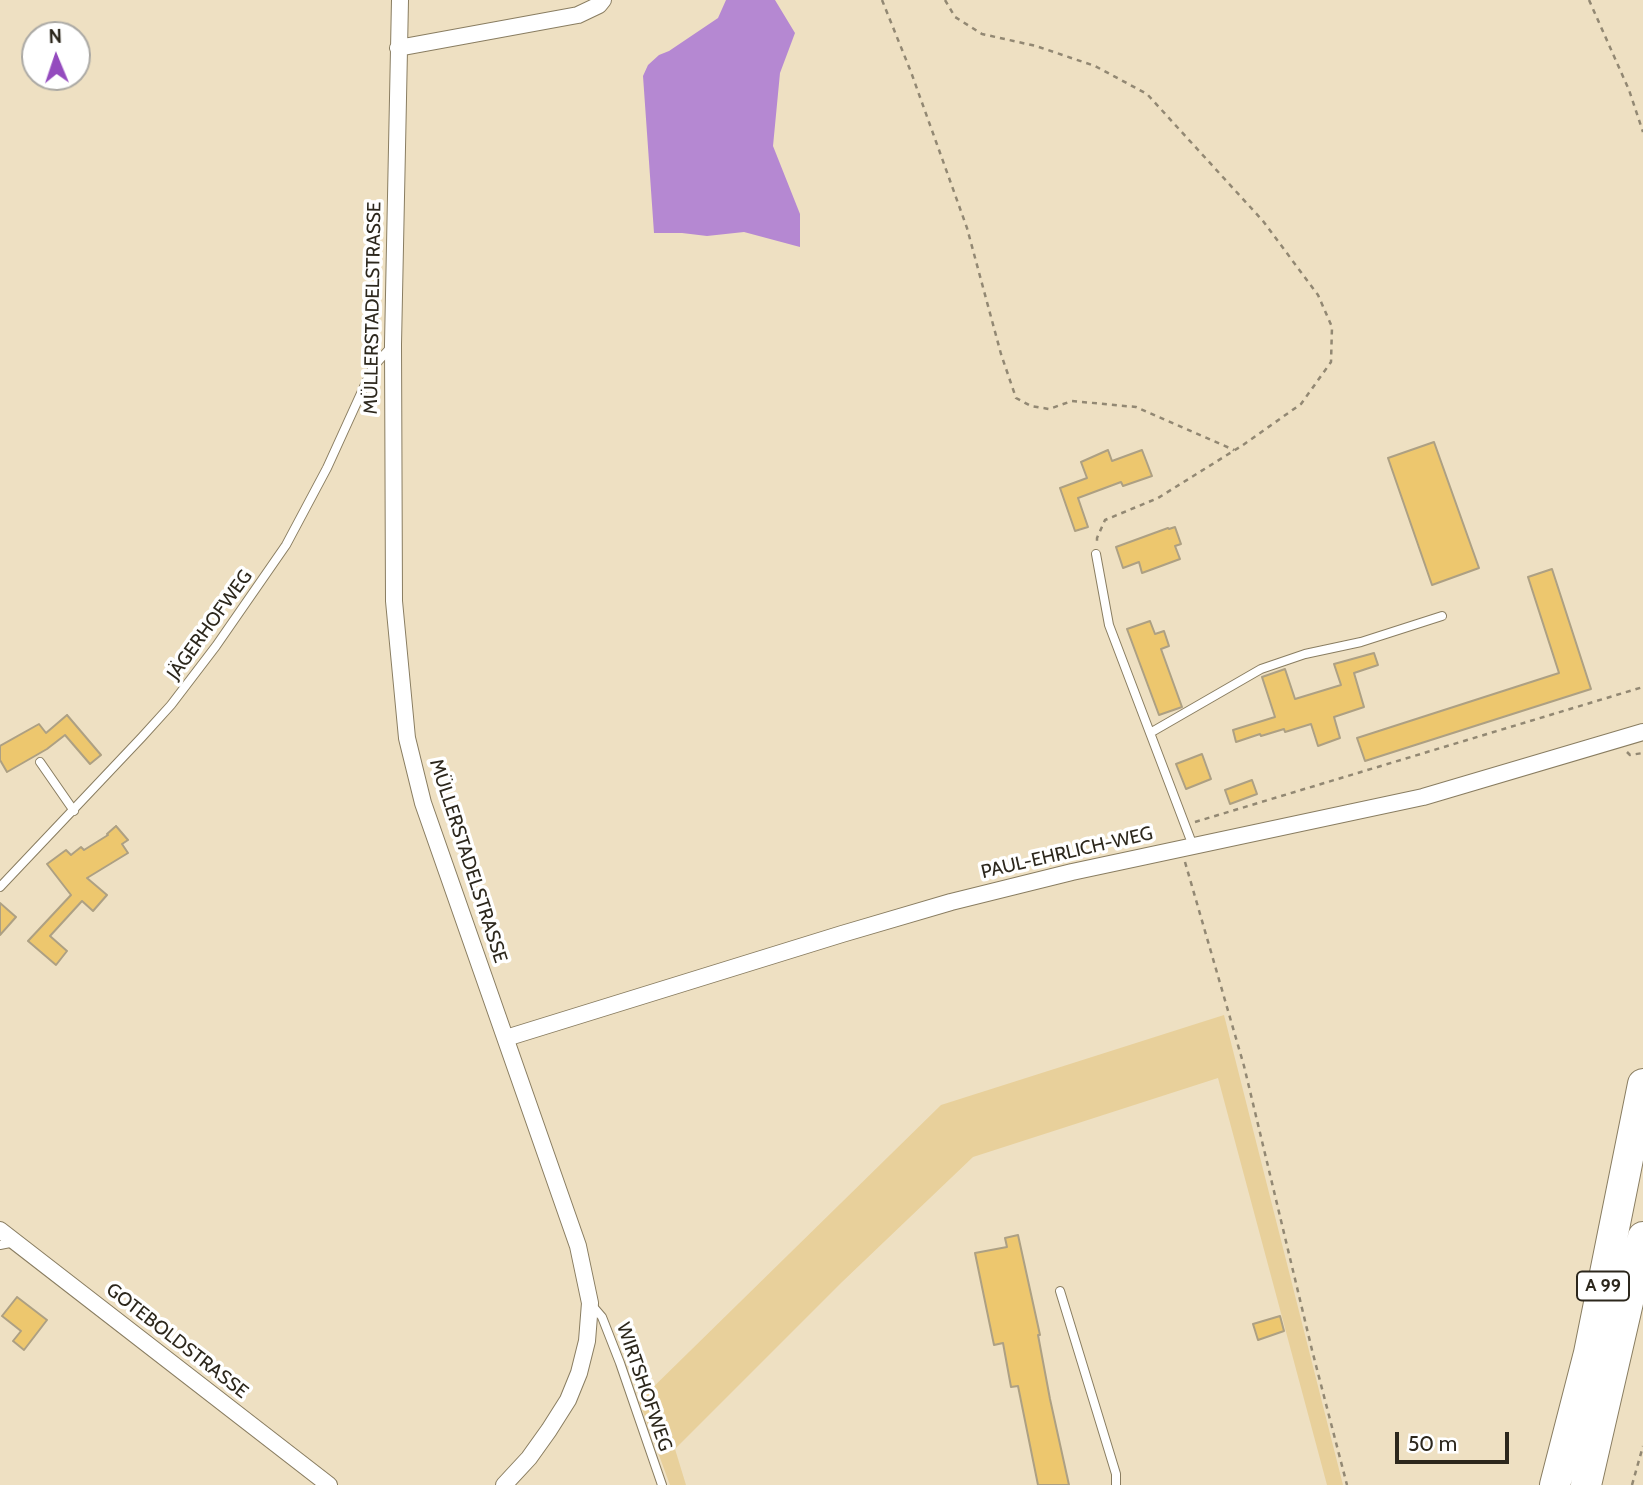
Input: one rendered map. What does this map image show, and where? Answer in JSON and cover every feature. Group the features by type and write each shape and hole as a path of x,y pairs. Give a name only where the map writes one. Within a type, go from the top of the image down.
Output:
{"highway":[{"name":"A 99","path":"1555,1485 1590,1353 1643,1084"},
{"name":"A 99","path":"1586,1485 1643,1237"}],"street":[{"name":"MÜLLERSTADELSTRASSE","path":"400,0 393,344 394,601 407,738 423,803 578,1246 590,1303 587,1341 579,1373 568,1400 528,1458 504,1485"},
{"path":"398,48 578,15 600,2"},
{"name":"PAUL-EHRLICH-WEG","path":"506,1038 939,906 1072,872 1423,797 1639,734"},
{"name":"GOTEBOLDSTRASSE","path":"0,1230 8,1244 329,1485"}],"lane":[{"name":"JÄGERHOFWEG","path":"0,887 171,705 216,646 286,545 327,468 373,368 393,344"},
{"path":"1096,554 1109,625 1185,825 1188,847"},
{"path":"1150,733 1261,669 1305,654 1361,642 1442,616"},
{"path":"40,762 74,811"},
{"path":"1060,1291 1116,1474 1116,1485"},
{"name":"WIRTSHOFWEG","path":"590,1303 603,1317 662,1485"}],"path":[{"path":"882,0 967,228 1001,354 1016,398 1049,409 1072,401 1136,407 1235,450"},
{"path":"945,0 954,18 982,34 1036,46 1096,66 1147,94 1264,221 1318,295 1332,327 1331,362 1301,404 1235,450 1158,498 1105,520 1097,538 1096,554"},
{"path":"1590,0 1629,90 1643,131"},
{"path":"1185,825 1643,687"},
{"path":"1630,755 1643,753"},
{"path":"1188,847 1347,1485"},
{"path":"1632,1485 1643,1446"}],"shaded area":[{"path":"726,0 775,0 795,33 780,73 773,146 800,214 800,247 744,232 707,236 654,233 643,76 648,65 659,55 718,18"},
{"path":"1224,1015 1343,1485 1327,1485 1218,1078 973,1157 842,1282 675,1449 686,1485 670,1485 639,1401 941,1105"}],"building":[{"path":"1434,442 1479,568 1432,585 1388,458"},
{"path":"1108,450 1112,461 1142,450 1152,476 1123,486 1121,482 1078,498 1088,527 1075,531 1060,488 1087,478 1081,462"},
{"path":"1175,527 1181,544 1175,546 1180,559 1142,573 1139,562 1123,568 1116,547"},
{"path":"1552,569 1591,689 1365,761 1357,738 1559,673 1528,577"},
{"path":"1150,621 1155,634 1164,631 1169,646 1161,649 1182,707 1159,715 1127,629"},
{"path":"1374,653 1378,665 1354,673 1364,707 1334,717 1340,738 1318,746 1311,724 1285,732 1284,729 1261,736 1260,734 1236,742 1233,730 1275,717 1262,677 1285,669 1295,699 1341,685 1334,664"},
{"path":"67,715 101,755 90,764 65,735 47,749 7,772 0,760 0,746 39,724 46,733"},
{"path":"1202,754 1211,779 1186,789 1176,764"},
{"path":"1252,780 1257,794 1230,804 1225,790"},
{"path":"116,826 128,840 122,844 128,853 87,878 107,895 93,911 82,901 50,936 67,951 56,965 28,941 71,895 47,864 66,850 71,855 81,847 84,850 108,835"},
{"path":"0,903 16,917 0,935"},
{"path":"1018,1235 1069,1485 1038,1485 1018,1386 1011,1387 1003,1343 994,1345 975,1253 1007,1247 1005,1238"},
{"path":"17,1297 47,1320 24,1350 13,1341 21,1331 2,1316"},
{"path":"1280,1316 1284,1331 1258,1340 1253,1324"}]}
